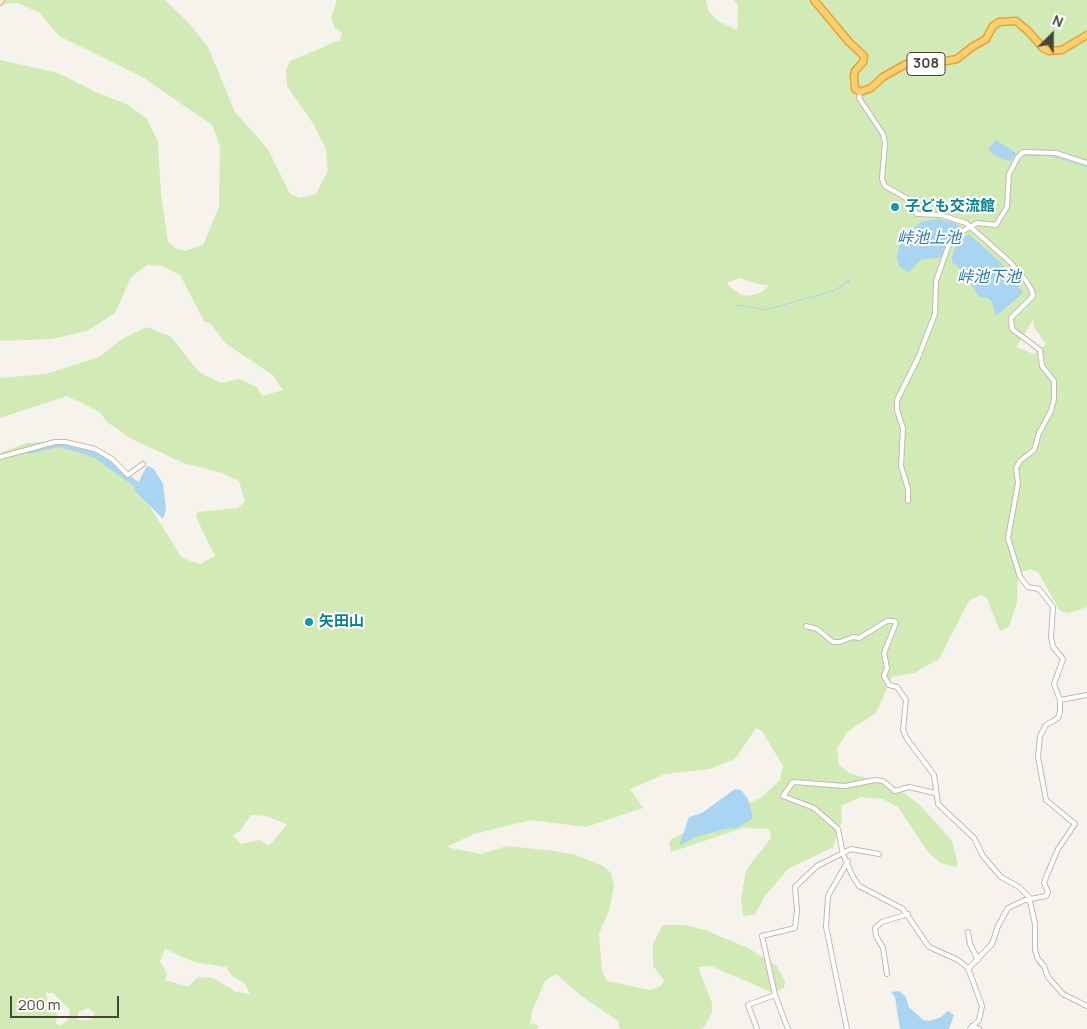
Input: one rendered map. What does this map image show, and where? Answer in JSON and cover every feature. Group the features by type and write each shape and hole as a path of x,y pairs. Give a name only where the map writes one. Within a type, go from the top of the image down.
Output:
{"highway":[{"path":"814,0 849,42 864,56 863,62 855,71 854,79 855,89 860,92"},
{"name":"308","path":"860,92 871,88 883,77 906,64 924,65 957,59 986,39 993,26 999,22 1016,21 1032,34 1043,48 1049,51 1062,50 1087,35"}],"street":[{"path":"860,92 859,98 883,134 885,143 882,179 885,186 906,198 917,214 956,218 970,227 1010,262 1032,291 1029,302 1011,318 1012,329 1040,350 1042,366 1054,381 1054,399 1051,411 1034,450 1020,461 1016,468 1018,483 1009,522 1008,538 1020,576 1028,587 1039,589 1053,607 1051,637 1053,647 1063,659 1054,684 1060,700 1060,715 1046,725 1038,739 1038,757 1046,800 1075,824 1057,852 1045,880 1046,896 1030,899 1008,908 998,926 992,944 968,969"},
{"path":"908,501 908,489 901,466 903,428 897,410 897,400 918,358 935,314 936,281 948,247 954,236 977,223 996,225 1007,207 1009,174 1018,157 1024,152 1056,153 1087,163"},
{"path":"0,457 55,442 65,442 95,450 112,458 128,475 143,464"},
{"path":"806,626 817,629 833,642 840,642 853,637 859,638 887,621 896,623 884,653 887,668 884,676 889,686 897,687 906,700 902,730 934,775 935,793 939,806 974,838 988,863 1004,880 1019,887 1030,899 1035,924 1035,950 1038,960 1063,994 1087,1006"},
{"path":"1060,700 1087,695"},
{"path":"935,793 909,787 895,791 883,781 875,780 845,786 793,782 783,796 814,808 825,816 838,829 844,854 852,875 859,886 900,906 908,914 929,947 958,960 968,969 982,1006 981,1016 971,1028"},
{"path":"788,1029 775,995 762,936 796,928 798,910 795,887 816,866 851,849 879,854"},
{"path":"847,1029 826,928 828,896 848,861"},
{"path":"886,974 883,948 876,936 875,928 882,922 908,914"},
{"path":"968,932 970,944 978,960"},
{"path":"757,1029 748,1006 775,995"},
{"path":"971,1028 979,1029"}],"green space":[{"path":"0,0 165,0 190,24 209,49 235,112 268,149 290,194 300,198 316,194 328,171 326,149 314,125 287,86 286,70 290,61 340,40 342,33 335,28 331,17 337,0 706,0 709,12 718,21 737,30 738,5 734,0 1087,0 1087,607 1069,613 1060,611 1038,572 1031,569 1018,573 1017,602 1009,627 1000,631 987,599 981,595 969,601 939,659 914,673 892,677 876,713 848,731 837,749 839,765 849,773 896,787 920,805 952,841 958,865 954,867 939,862 928,852 898,807 883,799 861,797 841,806 842,821 833,847 788,869 765,896 755,914 743,916 741,900 746,870 771,838 769,829 743,828 671,852 669,843 673,838 762,797 780,780 783,766 762,731 756,728 735,759 710,769 665,774 630,789 643,808 586,827 531,820 474,834 446,847 481,854 507,846 555,851 576,855 603,866 611,873 614,886 609,910 599,934 602,971 607,981 650,990 661,986 664,980 653,966 653,944 663,925 685,925 705,930 748,948 777,966 785,981 784,988 771,992 711,966 698,967 712,1003 712,1012 704,1027 700,1029 620,1029 618,1021 580,995 556,974 545,981 532,1012 529,1027 532,1023 539,1026 537,1029 0,1029 0,453 27,443 63,441 95,449 112,459 133,480 182,558 200,564 215,556 196,517 198,512 237,508 245,502 239,481 219,472 183,463 130,438 107,422 100,412 67,396 0,418 0,378 46,374 99,357 122,339 147,327 171,337 199,372 221,383 239,379 257,387 262,396 283,390 273,375 225,343 211,324 204,321 180,275 162,266 147,265 131,277 115,313 87,331 52,339 0,341 0,60 58,73 100,94 127,104 147,119 158,142 161,194 168,242 175,248 185,251 203,245 219,207 220,146 212,125 144,78 59,36 40,13 18,3 0,4","holes":["739,278 769,286 760,293 749,296 740,294 727,283","1033,320 1035,329 1046,344 1034,354 1016,347","251,815 266,816 287,824 269,846 260,840 241,844 233,835 240,831","165,949 194,962 226,967 232,976 245,984 250,994 236,992 213,978 198,977 188,987 165,980 167,974 160,961","46,993 53,993 70,1010 68,1020 61,1025 56,1024 57,1014 47,999","88,1008 95,1013 91,1020 77,1020 79,1012"]}],"water":[{"path":"996,140 1016,153 1011,161 1004,160 990,152 989,148"},
{"name":"峠池上池","path":"937,219 953,222 960,226 961,230 949,237 942,257 920,260 909,272 899,266 897,257 901,239 921,222"},
{"name":"峠池下池","path":"969,234 1001,263 1023,293 996,316 992,302 988,298 979,297 964,272 952,262 952,256 957,243"},
{"path":"147,466 154,469 163,484 166,509 163,519 134,490"},
{"path":"735,789 741,790 748,799 753,818 737,828 724,829 695,837 679,846 689,817 702,813"},
{"path":"899,991 906,997 909,1007 923,1020 930,1021 941,1017 948,1011 954,1015 949,1029 900,1029 895,997 891,992"}],"waterway":[{"path":"1023,156 1048,155 1087,167"},
{"path":"735,307 740,305 765,310 833,291 845,284 848,279 850,283 847,282"},
{"path":"29,451 57,444 75,448 96,455 136,484"},
{"path":"1033,946 1037,963 1045,971"},
{"path":"1049,975 1064,992 1087,1004"}],"place":[{"name":"子ども交流館","path":"895,207"},
{"name":"矢田山","path":"309,622"}]}
